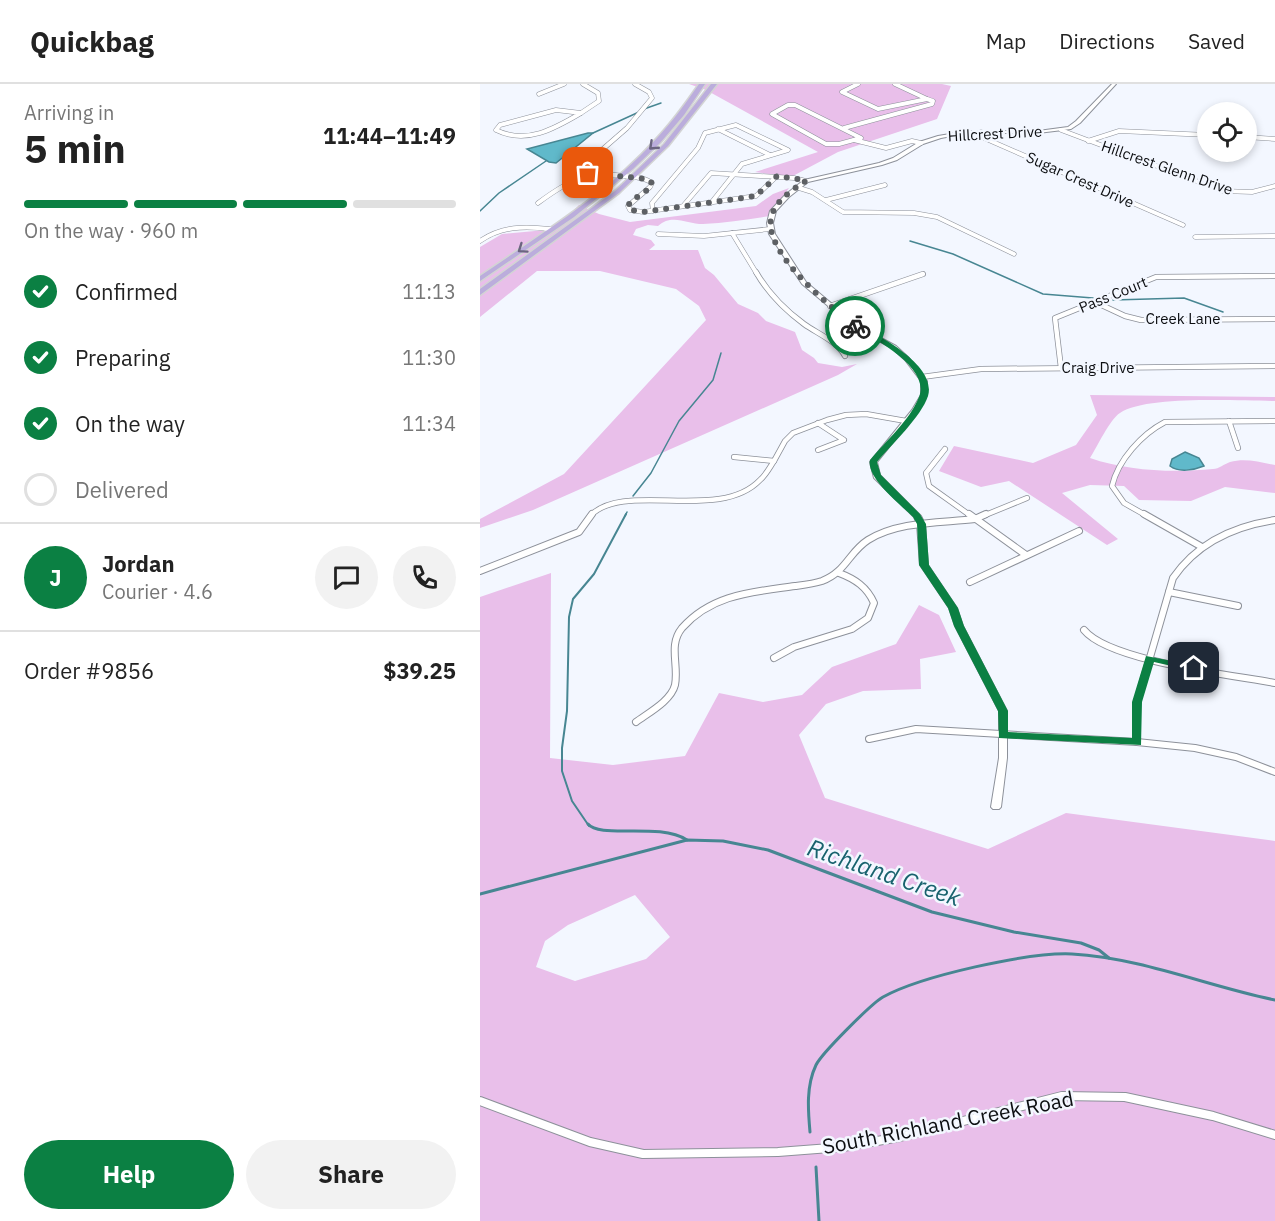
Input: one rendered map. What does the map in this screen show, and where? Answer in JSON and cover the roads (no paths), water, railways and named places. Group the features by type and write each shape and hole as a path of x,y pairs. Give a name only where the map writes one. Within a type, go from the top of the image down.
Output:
{"main road":[{"path":"480,279 550,229 656,143 689,106 702,84"},
{"path":"480,293 553,241 632,177 666,145 714,84"}],"street":[{"path":"539,94 564,84"},
{"path":"581,112 556,110 500,126 496,130 510,136 535,134 561,126 594,105 600,96 583,84"},
{"path":"588,173 588,162 627,128 651,98 650,92 635,84"},
{"path":"858,84 842,92 878,109 927,99"},
{"path":"844,128 932,104 933,102 895,84"},
{"name":"Hillcrest Drive","path":"771,229 773,211 796,187 806,181 880,164 895,159 921,143 957,134 1061,130 1078,122 1114,84"},
{"path":"788,105 795,105 844,128 861,138 839,144 826,144 772,114 788,105"},
{"path":"653,210 652,203 699,148 705,133 736,125 788,150 742,164 711,202"},
{"path":"718,129 771,155"},
{"name":"Hillcrest Glenn Drive","path":"1061,130 1222,191 1252,192 1275,186"},
{"path":"1088,141 1119,131 1197,135"},
{"name":"Sugar Crest Drive","path":"981,132 984,138 1183,225"},
{"path":"1257,138 1275,139"},
{"path":"854,140 886,148 912,141 921,143"},
{"path":"538,203 567,181 588,173 647,179 652,183 650,188 630,202 630,210 653,210 756,196 777,176"},
{"path":"683,206 711,173 777,176 806,181"},
{"path":"826,200 885,184"},
{"path":"796,187 826,200 843,212 914,213 937,217 1014,254"},
{"path":"480,241 497,230 509,227 550,229"},
{"path":"658,234 704,236 771,229 776,242 804,283 855,326 894,347 922,377 926,388 924,395 873,462 874,469 877,476 921,524 924,565 953,608 959,626 1003,711 1003,758 996,807"},
{"path":"732,233 766,291 804,324 841,348 845,356"},
{"path":"1195,237 1275,236"},
{"path":"830,306 923,274"},
{"name":"Pass Court","path":"1060,368 1055,318 1156,277 1275,276"},
{"name":"Creek Lane","path":"1095,302 1125,316 1141,320 1275,318"},
{"name":"Craig Drive","path":"922,377 981,369 1275,366"},
{"path":"480,571 579,532 588,517 601,508 662,501 716,500 733,495 761,482 785,441 793,433 818,423 846,415 866,414 906,421"},
{"path":"1202,547 1124,503 1115,493 1112,481 1118,470 1152,428 1158,424 1171,421 1275,420"},
{"path":"1229,421 1238,448"},
{"path":"818,423 844,440 818,450"},
{"path":"945,449 926,473 928,486 1026,555"},
{"path":"734,457 774,461"},
{"path":"636,722 663,702 675,686 674,645 681,629 704,608 729,596 820,582 839,573 866,541 881,533 921,524 975,519 1027,498"},
{"path":"1137,742 1137,702 1169,592 1170,580 1185,561 1202,547 1248,524 1275,520"},
{"path":"970,582 1079,531"},
{"path":"774,658 794,647 852,629 868,618 874,603 870,592 858,581 839,573"},
{"path":"1169,592 1238,606"},
{"path":"1083,630 1090,638 1104,647 1275,683"},
{"path":"869,739 916,729 1137,742 1195,748 1236,757 1275,772"},
{"name":"South Richland Creek Road","path":"480,1101 590,1142 643,1154 778,1152 843,1147 900,1137 1062,1096 1125,1096 1213,1116 1275,1136"}],"water":[{"path":"593,133 556,163 549,162 527,149"},
{"path":"1185,452 1199,458 1204,466 1182,470 1170,466 1172,459"}],"waterway":[{"path":"644,109 661,103"},
{"path":"593,133 639,112"},
{"path":"480,211 499,193 546,161"},
{"path":"910,241 953,254 1043,294 1093,298"},
{"path":"1113,300 1184,298 1223,312"},
{"path":"633,496 651,473 679,421 713,380 721,353"},
{"path":"589,826 572,801 562,771 562,748 567,711 569,617 573,599 594,574 626,514"},
{"path":"588,824 605,830 661,832 687,840"},
{"name":"Richland Creek","path":"480,894 687,840"},
{"name":"Richland Creek","path":"687,840 723,841 768,850 932,912 1014,932 1081,943 1099,950 1109,958"},
{"path":"810,1132 809,1090 813,1073 820,1059 877,1001 922,981 1003,961 1053,954 1072,954 1124,961 1275,1000"},
{"path":"816,1167 819,1221"}]}
